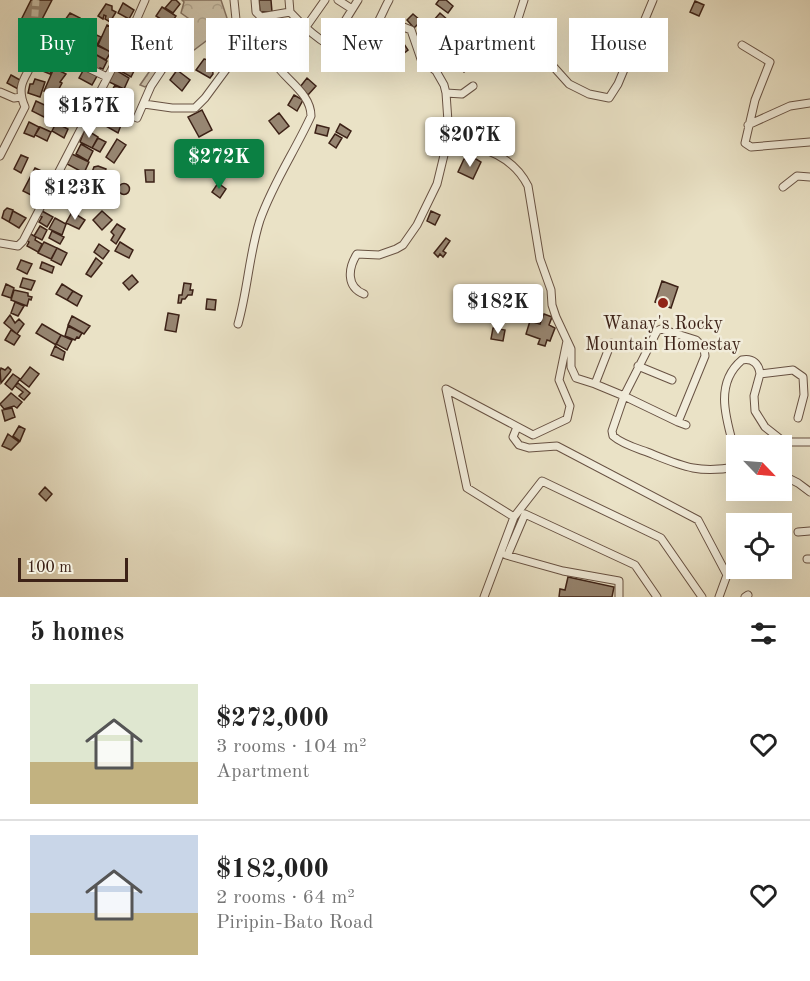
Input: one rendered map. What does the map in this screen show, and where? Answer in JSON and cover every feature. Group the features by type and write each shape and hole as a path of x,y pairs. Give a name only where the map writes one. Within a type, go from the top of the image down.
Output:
{"street":[{"path":"0,243 18,246 23,241 131,32 145,0"},
{"path":"144,104 189,109 200,105 236,56 238,49 234,0"},
{"path":"255,0 256,12 261,17 290,12"},
{"path":"289,0 290,12 296,18"},
{"path":"309,18 325,0"},
{"path":"338,0 352,9"},
{"path":"346,18 358,0"},
{"path":"380,18 390,0"},
{"path":"524,0 516,25 569,84 589,94 609,99 618,84 653,0"},
{"path":"405,27 413,33 421,58 436,71 447,93 449,136 452,140 495,154 511,163 524,177 528,186 540,259 551,290 552,305 571,349 571,367 576,378 624,396 686,424"},
{"path":"742,45 770,62 748,125 745,143 751,147 810,142"},
{"path":"1,152 25,107 20,87 27,72"},
{"path":"97,72 107,77"},
{"path":"137,118 151,86 160,72"},
{"path":"238,324 247,290 250,258 260,220 275,184 311,116 311,108 305,97 283,72"},
{"path":"447,93 462,94 473,86"},
{"path":"0,92 14,99 21,97"},
{"path":"748,125 790,106 810,103"},
{"path":"364,294 360,293 351,283 350,271 354,259 360,254 388,253 403,245 417,225 437,184 444,151 452,140"},
{"path":"783,187 797,176 810,177"},
{"path":"678,422 705,356 703,345 696,340 661,329 638,366 624,396 612,431 616,439 679,466 701,471 726,469"},
{"path":"514,517 467,488 446,388 533,435 567,419 570,406 559,380 567,341"},
{"path":"595,384 611,343"},
{"path":"730,435 723,410 724,394 730,375 742,360 750,360 759,367 760,374 754,396 755,411 765,427 784,442 810,442"},
{"path":"638,366 672,380"},
{"path":"760,374 793,370 803,377 807,396 798,418"},
{"path":"517,427 513,437 519,446 529,448 557,446 698,520 727,574 719,597"},
{"path":"792,480 810,492"},
{"path":"484,597 514,517 542,481 661,538 702,597"},
{"path":"508,554 525,514 635,565 657,597"},
{"path":"798,532 810,531"},
{"path":"498,558 508,554 563,571 619,581 619,597"}],"green space":[{"path":"182,0 221,0 227,18 206,18 206,41 194,50 194,18 188,18 181,13 184,2"},
{"path":"149,72 165,72 145,87 140,85"}],"building":[{"path":"31,0 52,0 43,18 22,18"},
{"path":"172,0 180,4 173,13 165,8"},
{"path":"259,0 271,0 272,12 260,12"},
{"path":"439,0 446,0 453,6 448,13 436,4"},
{"path":"695,1 704,5 699,16 690,12"},
{"path":"123,3 134,10 130,18 118,13"},
{"path":"106,4 112,6 112,10 116,12 112,18 109,18 109,21 104,15 103,19 98,16"},
{"path":"162,7 176,16 175,18 159,18 156,16"},
{"path":"70,13 80,18 66,18"},
{"path":"440,13 446,18 436,18"},
{"path":"413,14 418,18 417,25 414,28 407,20"},
{"path":"107,25 109,26 109,51 98,45"},
{"path":"97,45 109,51 106,60 97,55"},
{"path":"97,55 107,61 103,69 97,69"},
{"path":"204,59 206,60 206,72 213,72 213,74 210,78 196,70"},
{"path":"52,72 66,74 54,98 52,94 44,91"},
{"path":"82,72 90,72 97,76 92,85 79,78"},
{"path":"112,72 119,72 129,78 124,89 107,81"},
{"path":"122,72 134,72 131,77"},
{"path":"176,72 180,72 190,80 182,91 170,80"},
{"path":"11,75 22,81 18,89 7,83"},
{"path":"307,78 316,86 308,95 300,87"},
{"path":"35,79 45,82 40,97 28,93 30,84 33,84"},
{"path":"115,85 123,89 116,100 109,96"},
{"path":"294,95 303,100 297,111 288,105"},
{"path":"55,96 68,101 64,109 52,103"},
{"path":"68,100 82,107 77,114 64,109"},
{"path":"36,101 49,107 44,117 32,111"},
{"path":"202,110 212,130 199,137 188,117"},
{"path":"279,113 289,126 279,134 269,121"},
{"path":"111,114 123,120 118,133 104,125"},
{"path":"29,122 39,127 34,137 24,133"},
{"path":"56,123 68,129 64,138 52,131"},
{"path":"340,124 351,131 347,138 336,132"},
{"path":"317,125 329,128 327,136 315,133"},
{"path":"40,127 51,132 47,141 35,135"},
{"path":"85,129 98,137 92,148 80,142"},
{"path":"335,134 342,138 336,148 329,143"},
{"path":"98,138 106,142 100,152 92,148"},
{"path":"117,139 126,145 114,163 106,157"},
{"path":"81,144 93,151 88,161 76,154"},
{"path":"72,154 89,162 84,173 67,164"},
{"path":"21,155 28,158 21,173 14,169"},
{"path":"249,157 256,162 249,172 242,168"},
{"path":"464,159 476,159 481,162 473,179 458,172"},
{"path":"94,167 106,169 102,182 91,175"},
{"path":"35,168 46,173 35,197 23,191"},
{"path":"145,170 154,170 154,182 146,182"},
{"path":"82,173 91,179 85,190 77,185"},
{"path":"64,179 74,184 68,193 59,188"},
{"path":"93,180 105,186 99,197 88,190"},
{"path":"218,183 226,189 220,198 212,192"},
{"path":"124,184 128,185 128,193 124,194 120,193 119,189 120,185"},
{"path":"75,185 83,189 77,200 70,193"},
{"path":"103,190 111,194 106,206 98,203"},
{"path":"7,208 13,210 9,222 2,218"},
{"path":"13,211 26,218 19,228 9,222"},
{"path":"42,211 53,217 47,227 39,222"},
{"path":"102,211 112,220 102,230 93,220"},
{"path":"431,211 440,215 435,225 427,221"},
{"path":"72,212 85,220 79,229 66,223"},
{"path":"55,218 66,224 62,235 49,229"},
{"path":"117,224 125,229 116,244 111,240 114,235 111,232"},
{"path":"40,226 47,230 42,240 34,236"},
{"path":"52,231 64,237 60,244 49,238"},
{"path":"29,233 42,244 38,252 27,246 29,242 26,240"},
{"path":"446,238 450,241 443,251 446,253 443,257 440,254 438,257 434,253"},
{"path":"44,242 57,248 51,259 38,253"},
{"path":"120,242 133,250 129,258 115,251"},
{"path":"99,244 109,251 103,259 94,252"},
{"path":"57,248 67,253 61,265 51,260"},
{"path":"96,258 102,263 91,277 86,274"},
{"path":"21,260 32,264 27,274 17,269"},
{"path":"42,262 54,267 52,273 40,268"},
{"path":"132,275 138,282 129,290 123,283"},
{"path":"23,278 35,281 31,290 20,287"},
{"path":"662,281 678,287 671,308 655,302"},
{"path":"184,283 191,284 192,295 188,295 182,299 181,303 178,303 179,295 182,295"},
{"path":"6,284 14,288 11,298 2,295"},
{"path":"62,284 73,291 67,300 56,294"},
{"path":"498,286 515,288 513,300 497,298"},
{"path":"14,290 28,293 28,296 32,297 27,306 11,300"},
{"path":"73,291 82,296 77,306 67,300"},
{"path":"207,299 216,300 215,310 206,309"},
{"path":"15,302 24,306 18,316 11,313"},
{"path":"168,313 179,315 176,332 165,330"},
{"path":"544,314 552,317 549,325 555,328 550,341 547,340 545,346 538,344 540,339 526,334 530,321 540,324"},
{"path":"10,315 15,323 19,319 24,324 17,334 4,323"},
{"path":"72,316 90,326 84,334 68,325"},
{"path":"42,324 61,335 56,345 36,333"},
{"path":"68,326 82,333 79,338 75,340 65,336"},
{"path":"493,328 505,330 503,341 491,339"},
{"path":"11,330 20,336 14,345 5,340"},
{"path":"61,335 72,340 67,350 56,344"},
{"path":"55,346 65,352 63,360 51,355"},
{"path":"8,367 11,370 1,383 1,368 5,370"},
{"path":"30,367 39,374 29,387 20,380"},
{"path":"13,374 20,379 12,390 5,384"},
{"path":"18,383 30,393 24,400 19,396 23,392 15,386"},
{"path":"11,393 22,402 17,408 14,406 4,409 0,404"},
{"path":"12,408 15,417 5,421 2,410"},
{"path":"19,426 25,429 20,441 13,436"},
{"path":"8,434 19,442 11,450 2,446"},
{"path":"45,487 52,494 46,501 39,494"},
{"path":"568,577 614,587 612,597 559,597 560,589 565,590"}],"tunnel":[{"path":"35,18 36,0"}],"place":[{"name":"Wanay's Rocky Mountain Homestay","path":"663,303"}]}
